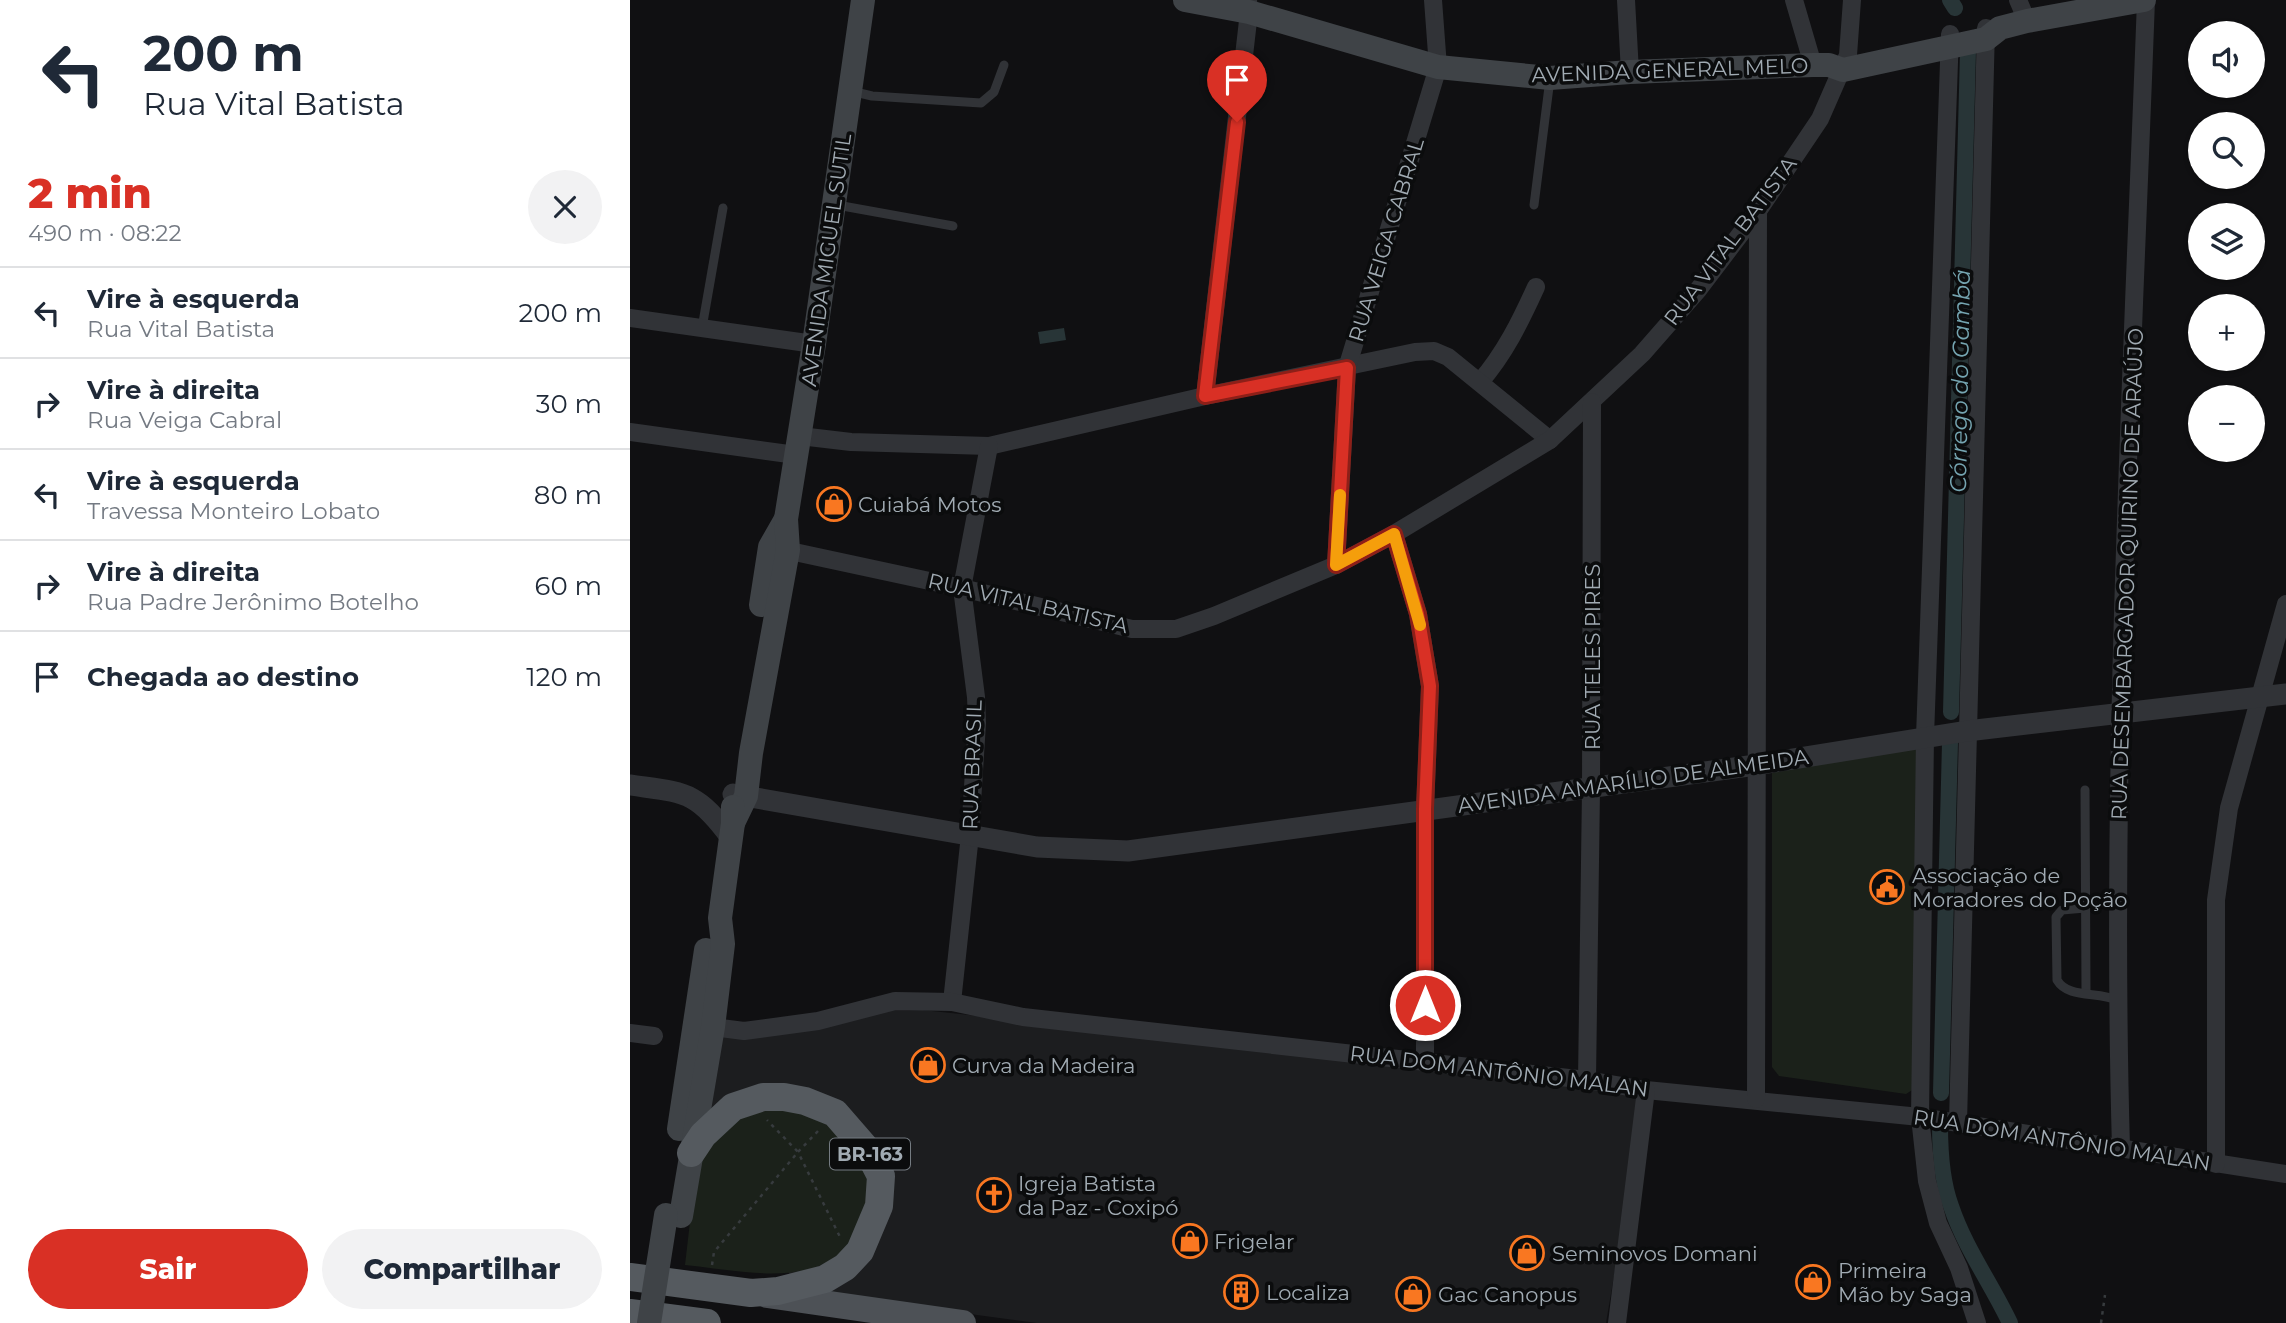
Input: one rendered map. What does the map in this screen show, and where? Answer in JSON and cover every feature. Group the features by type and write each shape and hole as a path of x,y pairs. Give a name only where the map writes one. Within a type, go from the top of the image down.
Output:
{"highway":[{"name":"BR-163","path":"630,1277 751,1293 788,1289 825,1279 845,1267 860,1251 878,1206 881,1176 868,1151 835,1113 805,1101 763,1097 733,1107 703,1135 691,1153"},
{"path":"630,1313 671,1321"},
{"path":"630,1320 708,1323"}],"main road":[{"name":"AVENIDA MIGUEL SUTIL","path":"674,1215 691,1153 713,1027 723,944 720,918 732,831 751,753 779,549 814,344 863,0"},
{"name":"AVENIDA GENERAL MELO","path":"1185,0 1249,6 1438,67 1550,78 1833,63 1990,31 2022,11 2145,0"},
{"name":"AVENIDA MIGUEL SUTIL","path":"674,1215 707,944 720,918"},
{"name":"BR-163","path":"671,1321 674,1215"},
{"path":"649,1323 674,1215"},
{"path":"751,1293 962,1323"}],"street":[{"name":"RUA VEIGA CABRAL","path":"1336,565 1347,368 1438,67 1433,0"},
{"path":"1626,0 1630,72"},
{"path":"1794,0 1833,63"},
{"path":"1833,63 1852,0"},
{"name":"RUA DESEMBARGADOR QUIRINO DE ARAÚJO","path":"2121,1148 2117,1000 2121,713 2145,0"},
{"path":"1205,396 1249,6"},
{"path":"1958,1123 1967,731 1990,31"},
{"path":"1950,40 1925,737 1920,1117 1927,1181 1938,1223 1959,1268 1977,1323"},
{"name":"RUA VITAL BATISTA","path":"779,549 962,587 1132,629 1176,629 1336,565 1394,534 1550,440 1642,354 1698,290 1758,211 1820,119 1833,63"},
{"path":"1756,1099 1758,211"},
{"path":"1480,382 1495,366 1514,335 1536,287"},
{"path":"630,318 814,344"},
{"path":"630,432 798,445 851,442 989,446 1205,396 1415,352 1434,351 1448,356 1550,440"},
{"name":"RUA TELES PIRES","path":"1587,1080 1592,402"},
{"name":"RUA BRASIL","path":"952,1002 970,835 977,710 962,587 989,446"},
{"path":"1394,534 1418,614 1430,686 1425,809 1424,1061"},
{"path":"2216,1164 2216,900 2229,808 2286,604"},
{"name":"AVENIDA AMARÍLIO DE ALMEIDA","path":"739,795 1037,847 1128,851 1425,809 1591,789 1967,731 2286,694"},
{"path":"630,785 686,794 709,809 732,831"},
{"name":"RUA DOM ANTÔNIO MALAN","path":"713,1027 744,1031 818,1021 895,1001 952,1002 1023,1017 1587,1080 1646,1090 1920,1117 2286,1174"},
{"path":"630,1033 654,1037"},
{"path":"1616,1323 1646,1090"}],"lane":[{"path":"850,91 872,96 981,103 994,92 1004,65"},
{"path":"1534,205 1550,78"},
{"path":"834,205 953,226"},
{"path":"702,328 723,208"},
{"path":"2085,790 2087,992"},
{"path":"2085,908 2062,910 2056,918 2056,977 2060,985 2067,990 2106,995 2117,1000"}],"path":[{"path":"759,1113 798,1152 845,1248"},
{"path":"708,1288 713,1252 835,1113"},
{"path":"2101,1323 2105,1295"}],"shaded area":[{"path":"1064,328 1066,340 1040,344 1038,332"},
{"path":"1918,745 1917,1087 1906,1094 1779,1076 1772,1067 1772,770"},
{"path":"895,1007 1646,1088 1606,1323 1037,1323 799,1291 705,1124 721,1025"},
{"path":"767,1098 852,1133 871,1190 870,1201 862,1220 849,1244 832,1260 810,1269 761,1273 685,1265 701,1127"}],"waterway":[{"name":"Córrego do Gambá","path":"1950,0 1955,8"},
{"name":"Córrego do Gambá","path":"1951,712 1968,51"},
{"name":"Córrego do Gambá","path":"1941,1093 1950,743"},
{"name":"Córrego do Gambá","path":"1940,1125 1942,1166 1951,1206 1963,1236 2010,1323"}],"slow traffic":[{"path":"1340,495 1336,565 1394,534 1420,625"}],"place":[{"name":"Cuiabá Motos","path":"834,504"},
{"name":"Associação de Moradores do Poção","path":"1887,887"},
{"name":"Curva da Madeira","path":"928,1065"},
{"name":"Igreja Batista da Paz - Coxipó","path":"994,1195"},
{"name":"Frigelar","path":"1190,1241"},
{"name":"Seminovos Domani","path":"1527,1253"},
{"name":"Primeira Mão by Saga","path":"1813,1282"},
{"name":"Localiza","path":"1241,1292"},
{"name":"Gac Canopus","path":"1413,1294"}],"route":[{"path":"1237,122 1205,396 1347,368 1336,565 1394,534 1418,614 1430,686 1425,809 1425,1005"}]}
